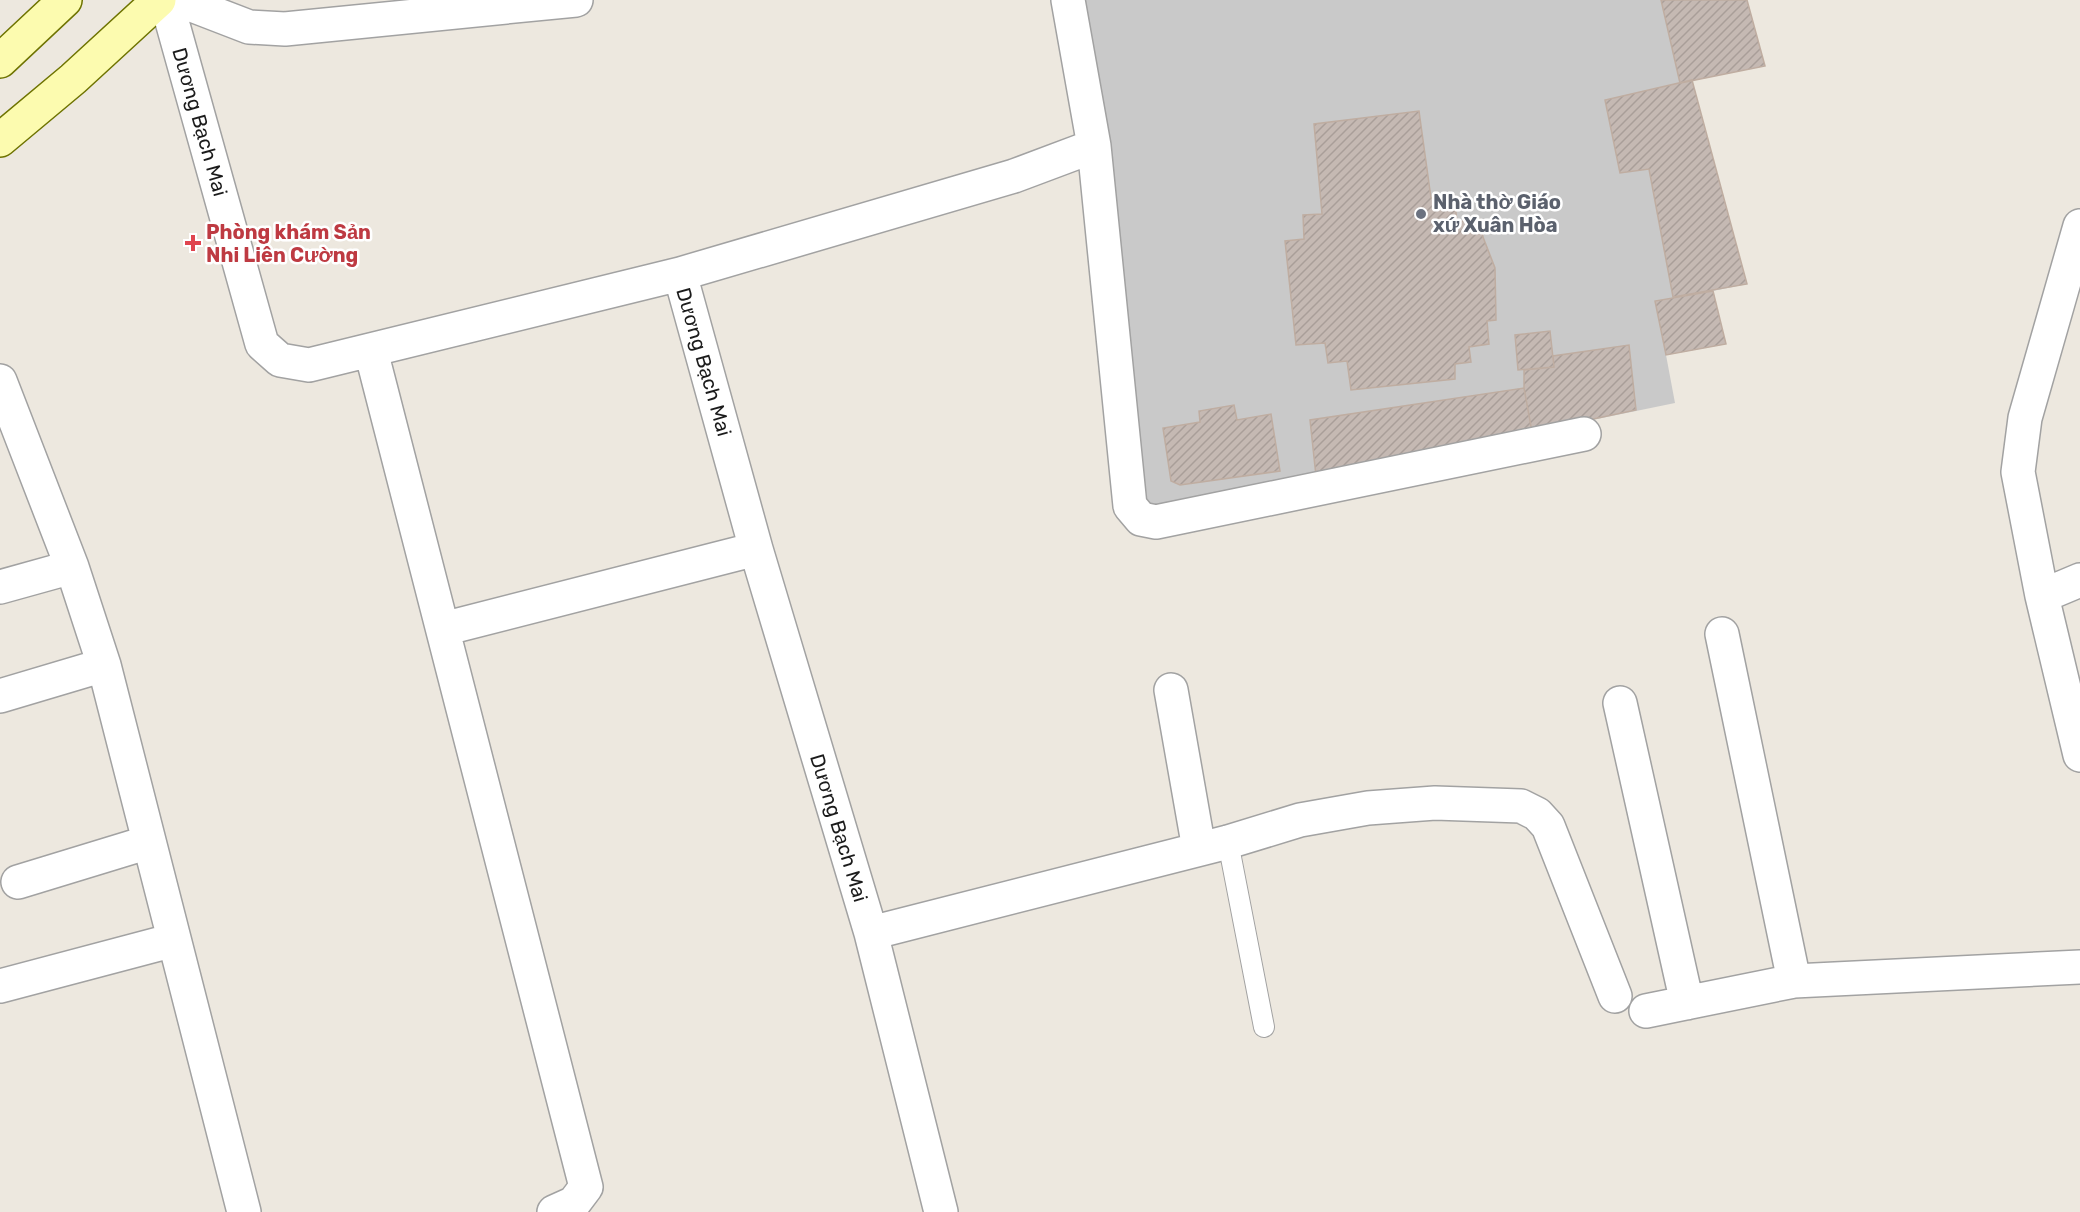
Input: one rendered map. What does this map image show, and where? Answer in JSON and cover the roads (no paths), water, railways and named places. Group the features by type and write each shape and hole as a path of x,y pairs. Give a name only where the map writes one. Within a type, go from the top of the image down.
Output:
{"main road":[{"path":"0,61 65,0"},
{"path":"0,140 81,72 159,0"}],"street":[{"name":"Dương Bạch Mai","path":"166,0 262,344 280,360 309,365 680,274 756,549 871,933 941,1212"},
{"path":"179,0 249,27 285,29 576,0"},
{"path":"1068,0 1094,146 1130,506 1141,519 1156,522 1584,434"},
{"path":"680,274 1014,176 1094,146"},
{"path":"2080,226 2025,418 2018,472 2042,596 2080,754"},
{"path":"371,351 585,1187 574,1203 554,1212"},
{"path":"0,381 72,567 104,665 244,1212"},
{"path":"443,629 756,549"},
{"path":"0,587 72,567"},
{"path":"2042,596 2080,580"},
{"path":"1722,634 1794,981"},
{"path":"0,696 104,665"},
{"path":"1171,690 1214,845"},
{"path":"1620,704 1687,1003"},
{"path":"871,933 1214,845 1300,820 1368,808 1435,803 1521,806 1537,814 1548,826 1615,996"},
{"path":"18,882 149,842"},
{"path":"0,986 174,940"},
{"path":"1646,1011 1794,981 2080,968"}],"lane":[{"path":"1214,845 1264,1027"}],"place":[{"name":"Nhà thờ Giáo xứ Xuân Hòa","path":"1421,214"},
{"name":"Phòng khám Sản Nhi Liên Cường","path":"193,243"}]}
